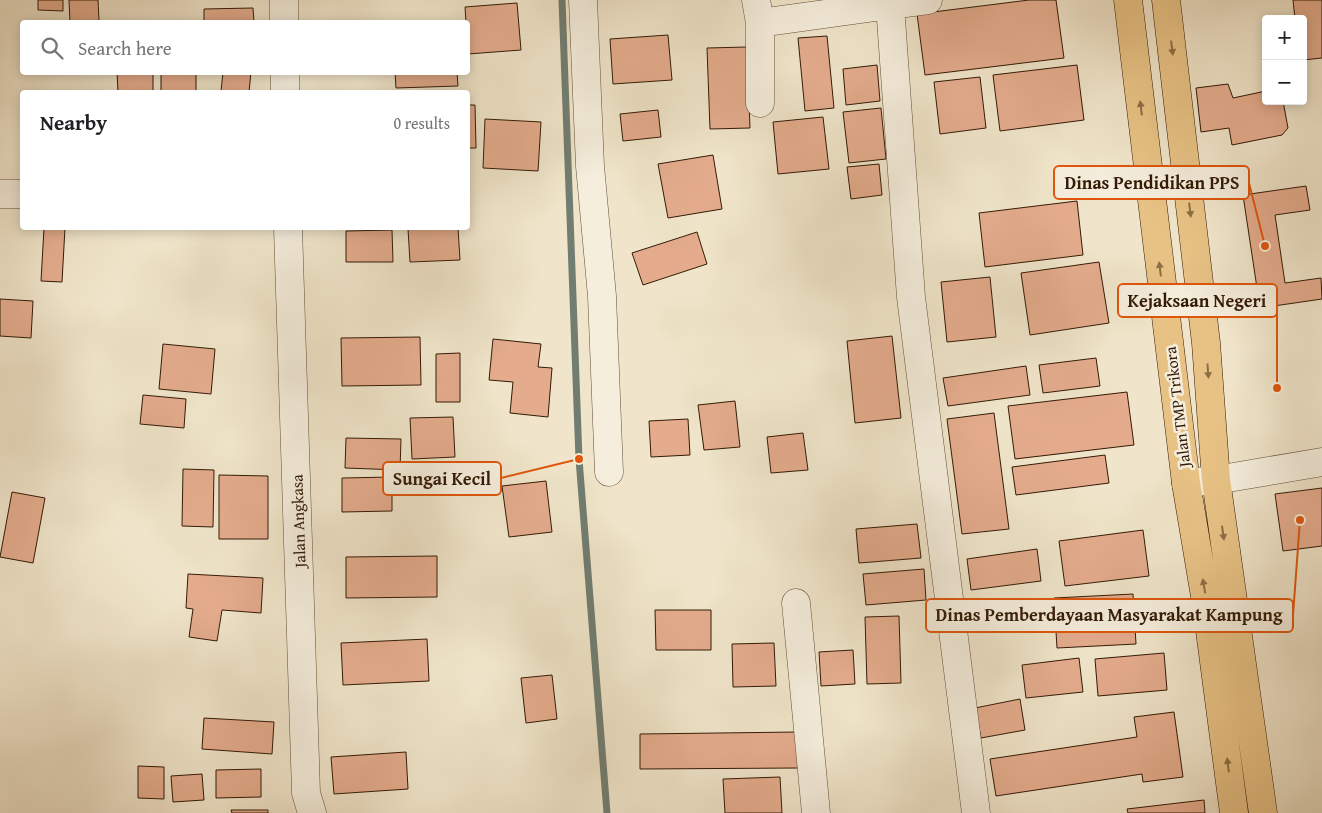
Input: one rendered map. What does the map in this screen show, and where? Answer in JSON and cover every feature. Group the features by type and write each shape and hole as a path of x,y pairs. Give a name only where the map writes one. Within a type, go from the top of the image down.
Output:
{"highway":[{"name":"Jalan TMP Trikora","path":"1128,0 1186,483 1208,608 1234,813"},
{"name":"Jalan TMP Trikora","path":"1166,0 1206,344 1216,480 1263,813"}],"street":[{"path":"284,0 284,20"},
{"path":"583,0 590,166 602,296 609,472"},
{"path":"760,103 758,11 890,5 928,0"},
{"path":"890,5 911,297 976,813"},
{"path":"285,75 285,90"},
{"path":"0,194 20,194"},
{"name":"Jalan Angkasa","path":"288,230 306,793 312,813"},
{"path":"1186,483 1216,480 1322,462"},
{"path":"796,603 816,813"}],"building":[{"path":"38,0 63,0 63,11 38,10"},
{"path":"69,0 98,0 99,20 70,20"},
{"path":"1029,0 1056,0 1064,58 925,75 917,14"},
{"path":"1293,0 1322,0 1322,58 1307,60 1307,15 1295,15"},
{"path":"517,3 521,50 470,54 470,20 466,20 465,7"},
{"path":"253,8 254,20 204,20 204,9"},
{"path":"668,35 672,80 613,84 610,39"},
{"path":"827,36 834,108 805,111 798,38"},
{"path":"747,47 750,128 710,129 707,48"},
{"path":"877,65 880,101 846,105 843,69"},
{"path":"1077,65 1084,120 1000,131 993,75"},
{"path":"117,75 153,75 153,90 118,90"},
{"path":"161,75 196,75 196,90 161,90"},
{"path":"223,75 251,75 249,90 221,90"},
{"path":"395,75 457,75 458,86 396,88"},
{"path":"980,77 986,128 940,134 934,82"},
{"path":"1228,84 1233,98 1262,92 1262,105 1284,105 1288,128 1282,135 1232,145 1229,128 1201,132 1196,88"},
{"path":"470,105 475,105 476,148 470,148"},
{"path":"881,108 886,159 849,163 843,112"},
{"path":"658,110 661,137 623,141 620,114"},
{"path":"823,117 829,169 778,174 773,122"},
{"path":"485,119 541,122 538,171 483,168"},
{"path":"713,155 722,209 668,218 658,164"},
{"path":"879,164 882,195 851,199 847,167"},
{"path":"1306,186 1310,210 1275,215 1285,283 1321,278 1322,299 1260,308 1243,195"},
{"path":"1077,201 1083,255 985,267 979,213"},
{"path":"44,230 65,230 62,282 41,281"},
{"path":"392,230 393,262 346,262 346,231"},
{"path":"408,230 458,230 460,260 410,262"},
{"path":"697,232 707,264 643,285 632,253"},
{"path":"1099,262 1109,323 1030,335 1021,273"},
{"path":"990,277 996,337 947,342 941,282"},
{"path":"0,299 33,301 31,338 0,336"},
{"path":"892,336 901,418 855,423 847,341"},
{"path":"420,337 421,385 342,386 341,338"},
{"path":"493,339 541,344 538,367 552,368 548,417 510,413 513,382 489,380"},
{"path":"163,344 215,349 211,394 159,389"},
{"path":"460,353 460,402 436,402 436,354"},
{"path":"1096,358 1100,386 1043,393 1039,365"},
{"path":"1026,366 1030,395 948,406 943,378"},
{"path":"1127,392 1134,445 1015,459 1008,406"},
{"path":"143,395 186,399 184,428 140,424"},
{"path":"735,401 740,447 704,450 698,405"},
{"path":"994,413 1009,529 962,534 947,419"},
{"path":"453,417 455,457 412,459 410,418"},
{"path":"688,419 690,455 651,457 649,421"},
{"path":"803,433 808,470 771,473 767,437"},
{"path":"346,438 401,439 400,470 345,468"},
{"path":"1105,455 1109,483 1016,495 1012,467"},
{"path":"183,469 214,470 213,527 182,526"},
{"path":"219,475 268,476 268,539 219,539"},
{"path":"392,477 392,511 342,512 342,478"},
{"path":"546,481 552,532 509,537 502,486"},
{"path":"1322,488 1322,546 1283,551 1275,494"},
{"path":"12,492 45,498 33,563 0,557"},
{"path":"917,524 921,558 859,563 856,529"},
{"path":"1143,530 1149,576 1065,586 1059,541"},
{"path":"1037,549 1041,581 971,590 967,559"},
{"path":"437,556 437,597 346,598 346,557"},
{"path":"924,569 926,600 866,605 863,574"},
{"path":"188,574 263,578 261,613 222,610 217,641 189,637 193,609 186,608"},
{"path":"1133,594 1136,644 1057,648 1054,598"},
{"path":"655,610 711,610 711,650 656,650"},
{"path":"899,616 901,683 867,684 865,617"},
{"path":"427,639 429,681 343,685 341,643"},
{"path":"774,643 776,686 733,687 732,644"},
{"path":"853,650 855,684 821,686 819,652"},
{"path":"1164,653 1167,690 1098,696 1095,659"},
{"path":"1079,658 1083,692 1026,698 1022,665"},
{"path":"552,675 557,719 526,723 521,678"},
{"path":"1020,699 1025,730 981,738 975,708"},
{"path":"1174,712 1183,777 1143,782 1142,774 996,796 990,759 1137,737 1134,717"},
{"path":"204,718 274,722 272,754 202,749"},
{"path":"798,732 798,768 640,769 640,734"},
{"path":"406,752 408,789 334,794 331,757"},
{"path":"138,766 164,767 164,799 138,798"},
{"path":"261,769 261,797 216,798 216,770"},
{"path":"202,774 204,800 173,802 171,776"},
{"path":"780,777 782,813 725,813 723,779"},
{"path":"1204,800 1205,813 1128,813 1127,809"},
{"path":"231,810 268,810 268,813 232,813"}],"waterway":[{"path":"562,0 579,459 607,813"}],"place":[{"name":"Dinas Pendidikan PPS","path":"1265,246"},
{"name":"Kejaksaan Negeri","path":"1277,388"},
{"name":"Sungai Kecil","path":"579,459"},
{"name":"Dinas Pemberdayaan Masyarakat Kampung","path":"1300,520"}]}
